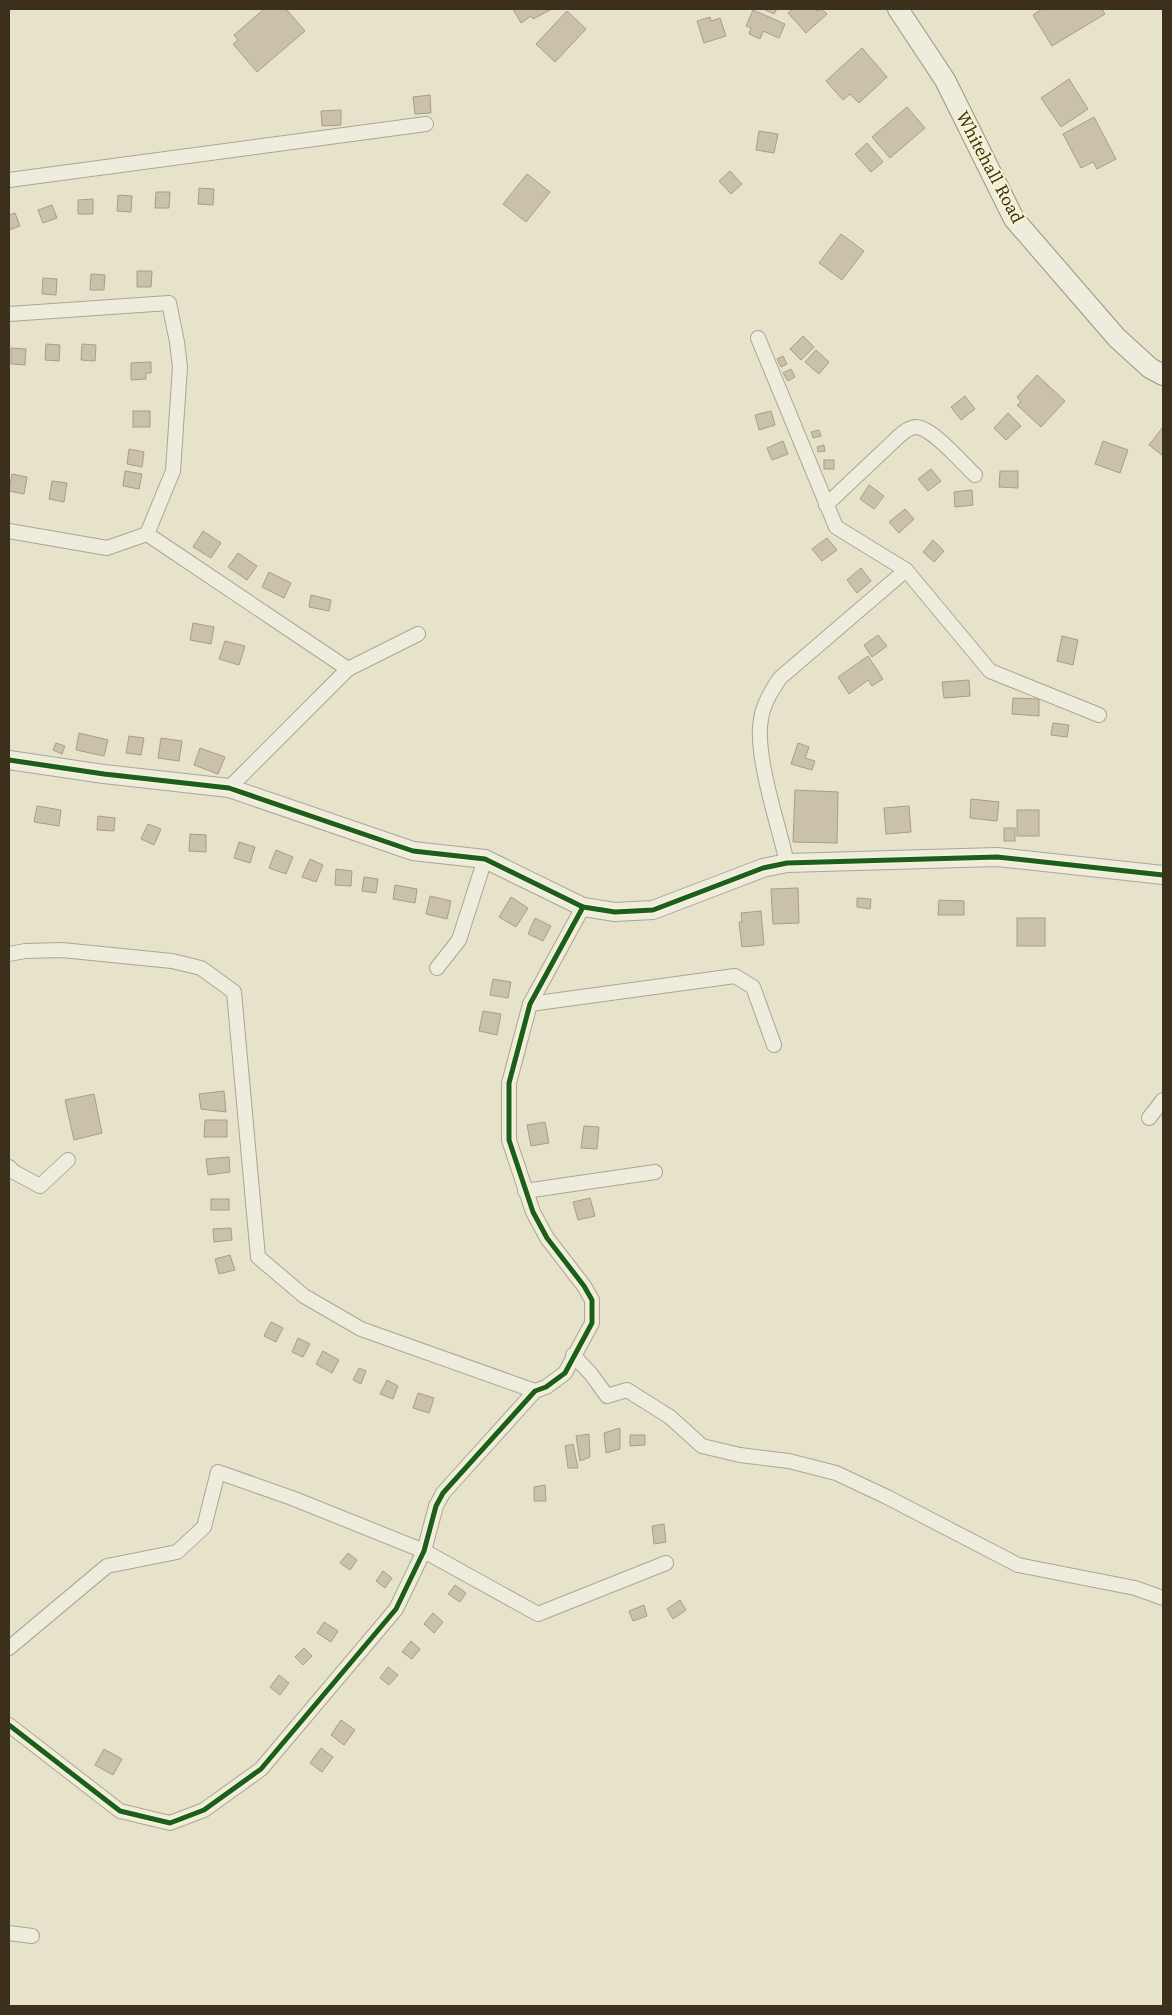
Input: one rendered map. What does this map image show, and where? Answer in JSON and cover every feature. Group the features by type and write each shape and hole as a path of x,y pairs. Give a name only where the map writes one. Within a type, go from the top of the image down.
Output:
{"main road":[{"name":"Whitehall Road","path":"898,9 945,80 1014,219 1117,338 1150,368 1163,375"}],"street":[{"path":"9,180 426,124"},
{"path":"9,314 169,303 180,367 173,471 147,534 107,548 9,531"},
{"path":"758,338 836,527 906,570 990,671 1099,715"},
{"path":"826,505 896,439 906,431 916,427 929,431 974,475"},
{"path":"147,534 348,669"},
{"path":"787,863 761,756 760,720 769,694 780,678 906,570"},
{"path":"229,788 348,669 418,634"},
{"path":"9,760 104,774 229,788 413,851 485,859 584,907 615,912 653,910 763,868 787,863 997,857 1163,875"},
{"path":"438,968 459,940 485,859"},
{"path":"9,1725 120,1812 170,1823 204,1810 261,1769 396,1609 424,1551 436,1506 444,1493 536,1391 546,1387 565,1372 592,1323 592,1300 584,1286 547,1238 532,1212 509,1140 509,1084 530,1004 584,907"},
{"path":"9,954 25,951 62,950 172,961 201,968 234,992 258,1257 304,1296 361,1329 536,1391"},
{"path":"530,1004 735,976 753,987 774,1045"},
{"path":"1149,1118 1163,1100"},
{"path":"9,1167 14,1172 40,1186 68,1160"},
{"path":"525,1191 655,1172"},
{"path":"574,1355 607,1396 627,1390 670,1417 702,1446 836,1473 1018,1564 1135,1588 1163,1598"},
{"path":"9,1648 107,1566 177,1552 204,1527 218,1472 292,1498 424,1551 538,1614 666,1562"},
{"path":"9,1933 32,1936"}],"building":[{"path":"264,9 286,9 305,31 257,72 233,44 238,40 234,35"},
{"path":"513,9 552,9 533,19 531,16 521,23"},
{"path":"763,9 777,9 774,14"},
{"path":"793,9 815,9 817,11 822,9 827,14 806,33 788,13"},
{"path":"1042,9 1102,9 1105,14 1052,46 1033,15"},
{"path":"753,10 785,24 779,38 763,31 760,39 749,34 751,28 746,26"},
{"path":"567,11 586,29 555,62 536,44"},
{"path":"710,17 711,21 720,18 726,36 704,43 697,21"},
{"path":"862,48 887,77 859,103 850,94 843,100 826,81"},
{"path":"1069,79 1088,109 1061,127 1041,98"},
{"path":"430,95 431,113 415,114 413,97"},
{"path":"907,107 925,128 890,158 872,137"},
{"path":"341,110 341,125 322,126 321,111"},
{"path":"1094,117 1116,159 1097,169 1093,162 1081,168 1063,134"},
{"path":"759,131 778,134 774,153 756,150"},
{"path":"867,143 883,162 871,172 855,154"},
{"path":"730,171 742,184 731,194 719,181"},
{"path":"527,174 550,192 526,222 503,204"},
{"path":"199,188 214,189 213,205 198,204"},
{"path":"156,192 170,192 169,208 155,208"},
{"path":"118,195 132,196 131,212 117,211"},
{"path":"93,199 93,214 78,214 78,200"},
{"path":"52,205 57,218 43,223 38,210"},
{"path":"15,213 20,226 9,230 9,215"},
{"path":"841,234 864,251 842,280 819,263"},
{"path":"137,271 152,271 151,287 137,287"},
{"path":"91,274 105,275 104,290 90,290"},
{"path":"43,278 57,279 56,295 42,294"},
{"path":"803,336 814,347 801,360 790,349"},
{"path":"46,344 60,345 59,361 45,360"},
{"path":"82,344 96,345 95,361 81,360"},
{"path":"11,348 26,349 25,365 11,364"},
{"path":"816,350 829,362 819,374 805,362"},
{"path":"783,356 787,364 781,367 777,359"},
{"path":"151,362 151,373 146,373 146,379 131,380 131,363"},
{"path":"791,369 795,377 788,381 783,373"},
{"path":"1037,375 1065,401 1041,427 1017,405 1021,402 1017,397"},
{"path":"965,396 975,409 961,420 951,407"},
{"path":"133,411 150,411 150,427 133,427"},
{"path":"771,411 775,425 759,430 755,415"},
{"path":"1008,413 1021,426 1006,440 994,428"},
{"path":"1163,427 1163,456 1149,445"},
{"path":"819,430 821,436 813,438 811,432"},
{"path":"783,441 788,454 772,460 767,448"},
{"path":"1103,441 1128,450 1120,473 1095,464"},
{"path":"824,445 825,451 818,452 817,447"},
{"path":"129,449 144,452 142,467 127,464"},
{"path":"824,460 834,460 834,469 824,469"},
{"path":"931,469 941,481 928,491 918,479"},
{"path":"125,471 142,474 139,489 123,486"},
{"path":"1000,471 1018,471 1018,488 999,487"},
{"path":"12,474 27,477 24,494 9,491"},
{"path":"52,481 67,483 64,502 49,499"},
{"path":"869,485 884,496 874,509 860,499"},
{"path":"972,490 973,505 955,507 954,492"},
{"path":"905,509 914,519 899,533 889,522"},
{"path":"203,531 221,543 211,558 193,547"},
{"path":"827,538 837,550 822,561 812,549"},
{"path":"933,540 944,551 934,562 923,552"},
{"path":"238,553 257,566 247,580 228,567"},
{"path":"861,568 871,581 857,593 847,580"},
{"path":"269,572 291,583 284,598 262,587"},
{"path":"311,595 331,600 329,611 309,607"},
{"path":"193,623 214,627 211,644 190,640"},
{"path":"878,635 887,646 872,657 864,645"},
{"path":"1062,636 1078,640 1073,665 1057,661"},
{"path":"225,641 245,646 239,665 219,659"},
{"path":"868,656 883,679 872,686 868,680 849,694 838,677"},
{"path":"969,680 970,696 944,698 942,682"},
{"path":"1013,698 1039,699 1039,716 1012,714"},
{"path":"1053,723 1069,725 1067,737 1051,735"},
{"path":"79,733 108,740 104,756 76,750"},
{"path":"129,736 144,738 141,755 126,753"},
{"path":"161,738 182,741 179,761 158,758"},
{"path":"56,743 65,746 62,754 53,750"},
{"path":"798,743 809,747 805,758 815,761 812,770 791,764"},
{"path":"200,748 225,757 218,774 194,765"},
{"path":"795,790 838,792 837,843 793,842"},
{"path":"971,799 999,802 997,821 970,818"},
{"path":"37,806 61,810 59,826 34,822"},
{"path":"909,806 911,832 886,834 884,808"},
{"path":"1017,810 1039,810 1039,836 1017,836"},
{"path":"98,816 115,818 114,831 97,830"},
{"path":"148,824 161,829 154,845 141,839"},
{"path":"1004,828 1015,828 1015,841 1004,841"},
{"path":"190,834 206,835 206,852 189,851"},
{"path":"239,842 255,847 250,863 234,858"},
{"path":"276,850 293,857 286,874 269,868"},
{"path":"310,859 323,865 316,882 302,877"},
{"path":"336,869 352,871 351,886 335,885"},
{"path":"364,877 378,879 376,893 362,891"},
{"path":"395,885 417,889 415,903 393,899"},
{"path":"798,888 799,923 773,924 771,889"},
{"path":"430,896 451,901 447,919 426,914"},
{"path":"511,897 528,908 516,927 499,917"},
{"path":"857,898 871,899 870,909 857,907"},
{"path":"939,900 964,901 964,915 938,915"},
{"path":"761,911 764,945 742,947 739,922 742,922 741,913"},
{"path":"535,918 551,926 543,941 528,934"},
{"path":"1017,918 1045,918 1045,946 1017,946"},
{"path":"493,979 511,982 508,998 490,995"},
{"path":"483,1011 501,1014 497,1035 479,1031"},
{"path":"224,1091 226,1112 201,1109 199,1094"},
{"path":"94,1094 102,1133 74,1140 65,1100"},
{"path":"205,1120 227,1120 227,1137 204,1137"},
{"path":"545,1122 549,1143 531,1146 527,1125"},
{"path":"584,1126 599,1127 597,1149 581,1148"},
{"path":"229,1157 230,1172 208,1175 206,1159"},
{"path":"590,1198 595,1216 578,1220 573,1202"},
{"path":"211,1199 229,1199 229,1210 211,1210"},
{"path":"231,1228 232,1240 214,1242 213,1229"},
{"path":"230,1255 235,1270 219,1274 215,1259"},
{"path":"271,1322 283,1328 276,1342 264,1336"},
{"path":"298,1338 310,1344 303,1357 292,1352"},
{"path":"323,1351 339,1360 332,1373 316,1364"},
{"path":"359,1368 366,1371 361,1384 353,1380"},
{"path":"387,1380 398,1386 393,1399 380,1394"},
{"path":"418,1393 434,1398 429,1413 413,1408"},
{"path":"620,1428 620,1449 606,1453 604,1433"},
{"path":"589,1434 590,1457 580,1461 576,1436"},
{"path":"630,1435 645,1435 645,1445 630,1446"},
{"path":"573,1444 578,1468 568,1468 565,1446"},
{"path":"545,1485 546,1501 534,1501 534,1487"},
{"path":"664,1524 666,1542 654,1544 652,1526"},
{"path":"348,1553 357,1560 350,1570 340,1563"},
{"path":"383,1571 392,1578 385,1588 376,1581"},
{"path":"455,1585 466,1593 460,1602 448,1594"},
{"path":"680,1600 686,1610 673,1619 667,1609"},
{"path":"644,1605 647,1616 633,1621 629,1611"},
{"path":"433,1613 443,1622 434,1633 424,1624"},
{"path":"324,1622 338,1631 331,1642 317,1633"},
{"path":"411,1641 420,1649 412,1659 402,1652"},
{"path":"304,1648 312,1656 303,1665 295,1657"},
{"path":"388,1667 398,1675 389,1685 380,1678"},
{"path":"279,1675 289,1683 280,1695 270,1687"},
{"path":"341,1720 355,1730 344,1745 331,1735"},
{"path":"321,1748 333,1757 322,1772 310,1763"},
{"path":"104,1749 122,1759 113,1775 95,1765"}],"cycle path":[{"path":"9,760 104,774 229,788 413,851 485,859 583,907 615,912 653,910 763,868 787,863 997,857 1163,875"},
{"path":"9,1725 120,1811 170,1823 204,1810 261,1769 396,1609 424,1551 436,1506 443,1493 535,1391 546,1387 565,1373 592,1323 592,1300 584,1286 547,1238 533,1212 509,1140 509,1083 530,1004 583,907"}]}
